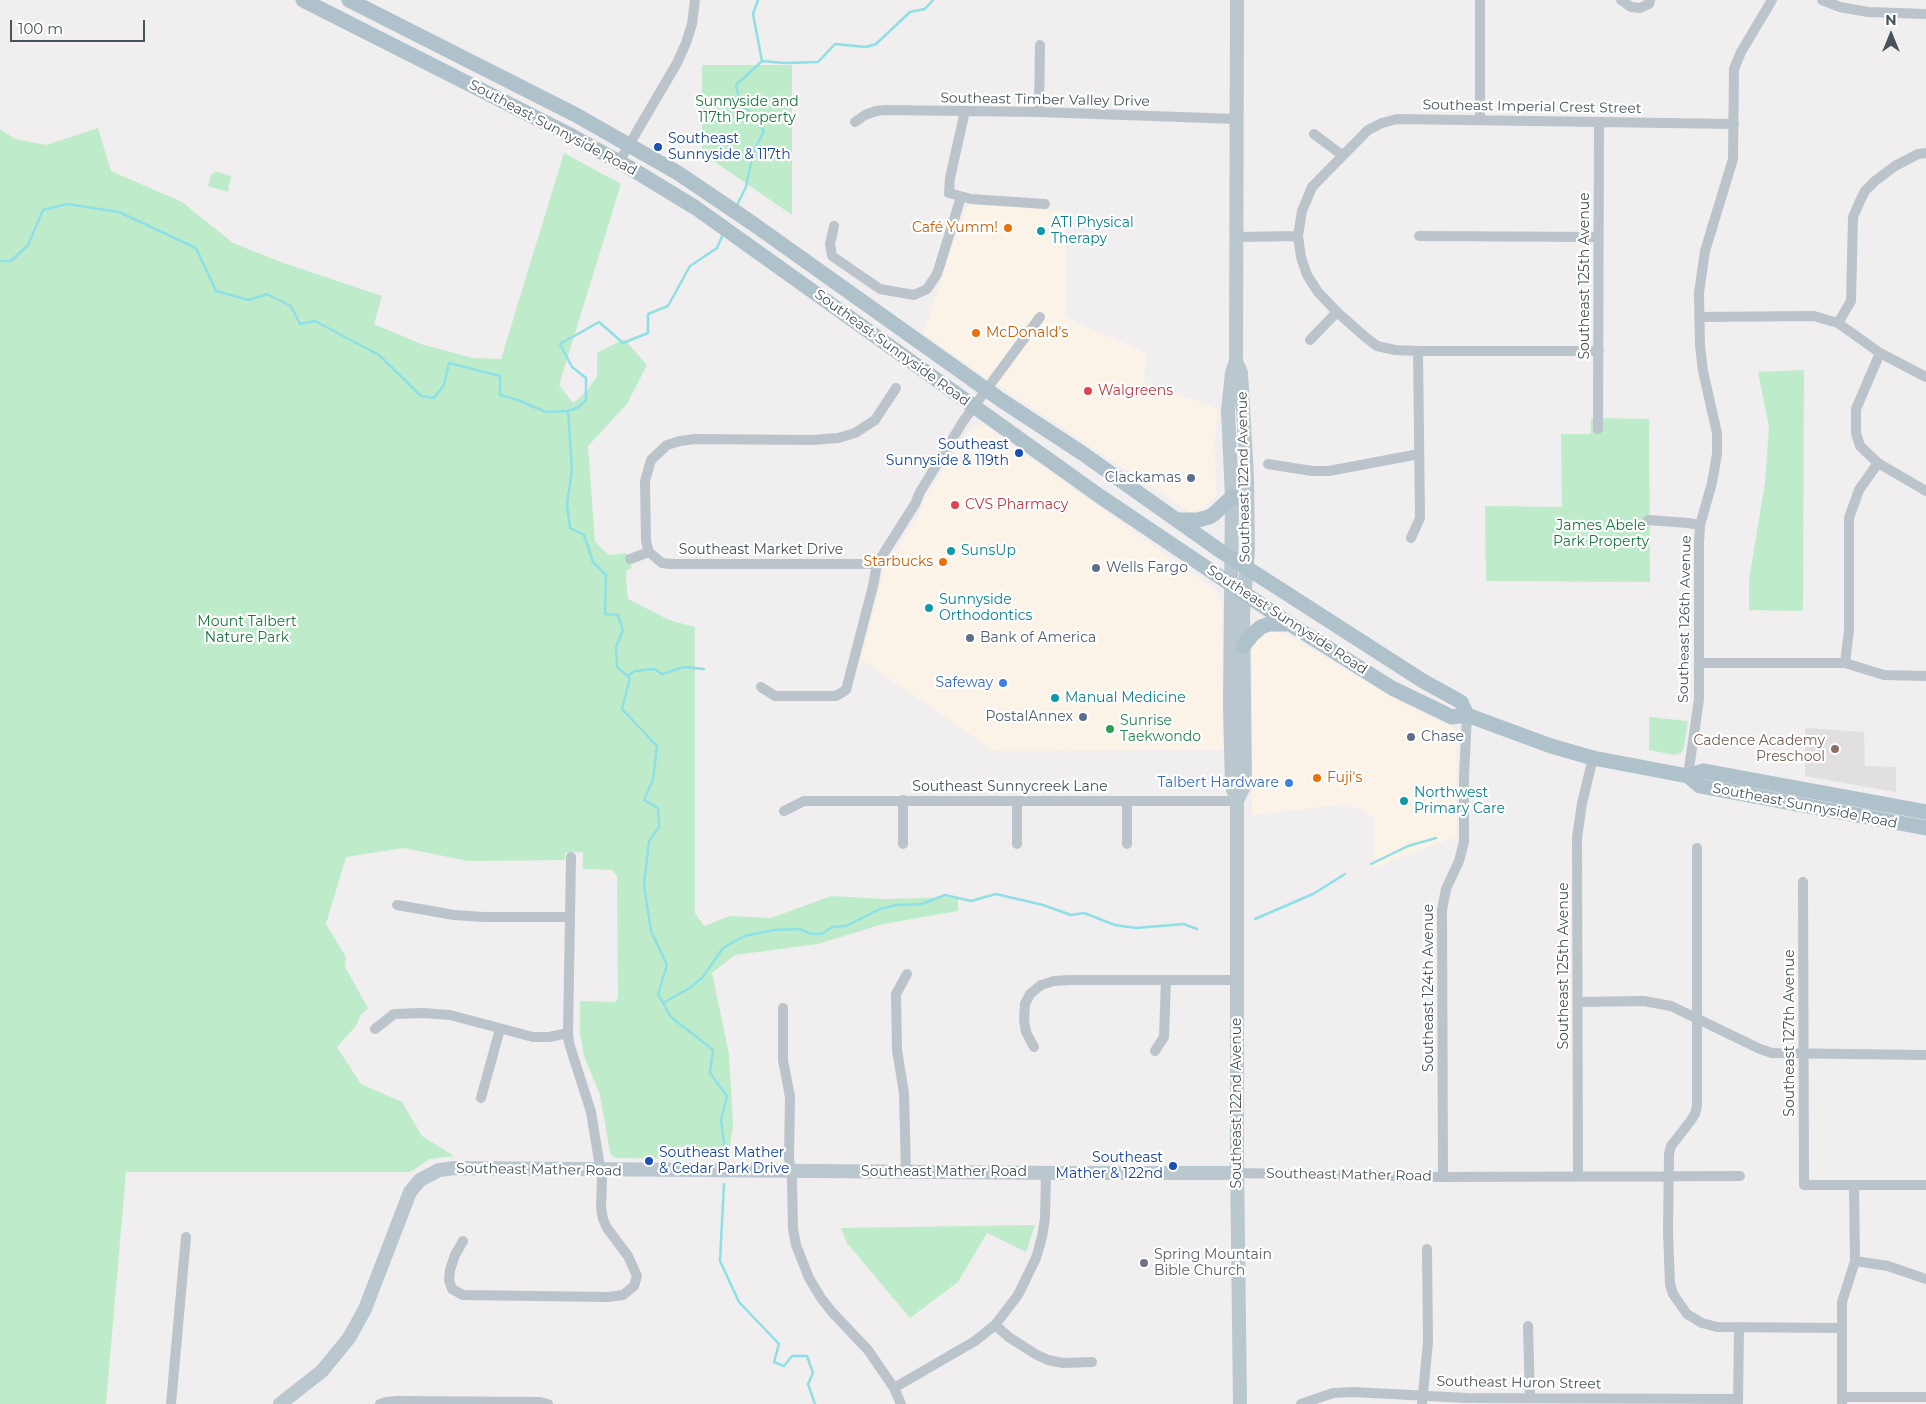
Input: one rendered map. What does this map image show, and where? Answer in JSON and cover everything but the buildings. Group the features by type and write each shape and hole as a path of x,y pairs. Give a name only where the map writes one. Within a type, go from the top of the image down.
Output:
{"main road":[{"name":"Southeast Sunnyside Road","path":"303,0 572,136 696,208 1101,497 1290,624 1392,688 1452,717 1467,714 1528,739 1593,758 1688,776 1700,786 1926,828"},
{"name":"Southeast Sunnyside Road","path":"349,0 569,111 629,144 706,193 987,390 1082,453 1232,558 1423,681 1461,702 1467,714"},
{"name":"Southeast 122nd Avenue","path":"1237,0 1236,362 1232,373 1228,411 1232,497 1230,705 1232,786 1237,801 1237,1172 1240,1404"},
{"name":"Southeast 122nd Avenue","path":"1236,362 1241,373 1247,478 1243,646 1245,784 1237,801"},
{"path":"1179,520 1198,520 1209,517 1232,497"},
{"path":"1243,646 1261,627 1269,624 1290,624"},
{"path":"1392,688 1423,681"},
{"path":"1230,705 1235,708 1236,712 1237,739 1243,745"},
{"name":"Southeast Sunnyside Road","path":"1688,776 1703,771 1926,812"},
{"path":"1787,802 1818,792"},
{"name":"Southeast Mather Road","path":"280,1404 322,1371 349,1338 365,1309 407,1199 414,1187 424,1177 440,1170 455,1168 1046,1173 1237,1172"}],"street":[{"path":"619,162 677,63 692,24 695,0"},
{"path":"1480,0 1480,119"},
{"path":"1621,0 1631,6 1640,8 1649,4 1650,0"},
{"name":"Southeast 126th Avenue","path":"1688,776 1699,706 1700,525 1712,484 1718,454 1718,433 1703,371 1699,293 1705,251 1733,159 1734,69 1741,52 1772,0"},
{"path":"1822,0 1840,7 1868,12 1926,14"},
{"path":"1039,112 1040,45"},
{"name":"Southeast Timber Valley Drive","path":"855,122 865,115 876,111 1039,112 1237,120"},
{"path":"964,111 949,193 961,197 1044,204"},
{"name":"Southeast Imperial Crest Street","path":"1599,351 1418,351 1395,350 1377,346 1337,312 1318,292 1307,276 1301,257 1298,236 1302,211 1312,187 1368,130 1382,123 1397,119 1734,124"},
{"name":"Southeast 125th Avenue","path":"1598,429 1599,123"},
{"path":"1314,134 1342,155"},
{"path":"1838,323 1851,301 1853,217 1856,208 1865,192 1875,181 1894,166 1918,154 1926,153"},
{"path":"834,226 830,244 832,256 880,289 914,295 927,288 938,274 961,197"},
{"path":"1237,236 1298,236"},
{"path":"1419,236 1598,237"},
{"path":"1310,340 1337,312"},
{"path":"1699,317 1814,316 1838,323 1880,353 1926,377"},
{"path":"761,687 775,696 836,696 846,690 877,564 915,504 931,473 974,406 1040,317"},
{"path":"1411,538 1420,518 1418,351"},
{"path":"1880,353 1859,399 1855,418 1860,446 1878,463 1926,491"},
{"path":"630,559 649,552 646,541 645,481 652,460 667,445 680,441 695,440 812,440 838,438 855,433 875,420 896,388"},
{"path":"1268,464 1312,471 1329,471 1419,454"},
{"path":"1845,663 1849,630 1850,518 1859,490 1878,463"},
{"path":"1648,520 1700,525"},
{"name":"Southeast Market Drive","path":"649,552 662,562 671,564 877,564"},
{"path":"1700,663 1845,663 1892,676 1926,676"},
{"name":"Southeast 124th Avenue","path":"1442,1177 1442,910 1446,889 1459,861 1464,842 1464,776 1467,714"},
{"name":"Southeast 125th Avenue","path":"1578,1176 1577,838 1582,803 1593,758"},
{"path":"903,800 903,844"},
{"name":"Southeast Sunnycreek Lane","path":"784,812 804,801 1237,801"},
{"path":"1016,801 1016,844"},
{"path":"1127,801 1127,844"},
{"path":"1697,848 1697,1106 1695,1114 1671,1146 1668,1175 1668,1275 1673,1294 1686,1314 1702,1323 1717,1327 1841,1328"},
{"path":"463,1241 455,1255 449,1280 452,1289 463,1296 608,1297 623,1295 634,1286 637,1276 628,1256 607,1228 603,1219 601,1208 602,1179 588,1098 572,1052 568,1033 571,858"},
{"name":"Southeast 127th Avenue","path":"1803,882 1804,1185 1854,1185"},
{"path":"397,904 454,915 570,917"},
{"path":"906,1172 904,1093 897,1050 896,994 907,974"},
{"path":"1034,1047 1026,1032 1024,1020 1025,1004 1030,994 1040,985 1054,981 1070,980 1237,980"},
{"path":"1155,1051 1164,1037 1166,980"},
{"path":"1578,1002 1644,1001 1671,1006 1760,1049 1783,1054 1926,1055"},
{"path":"783,1008 783,1060 790,1097 788,1159 791,1171 793,1230 798,1252 809,1278 832,1312 868,1350 894,1388 901,1404"},
{"path":"375,1029 394,1014 423,1013 450,1015 533,1037 549,1037 568,1033"},
{"path":"480,1098 500,1028"},
{"name":"Southeast Mather Road","path":"1237,1172 1442,1177 1740,1176"},
{"path":"894,1388 975,1341 995,1325 1018,1295 1036,1258 1045,1218 1046,1173"},
{"path":"1926,1185 1854,1185 1855,1261 1842,1302 1841,1328 1842,1400 1926,1397"},
{"path":"172,1404 186,1237"},
{"path":"1423,1400 1428,1342 1427,1249"},
{"path":"1855,1261 1888,1266 1926,1279"},
{"path":"995,1325 1010,1338 1048,1360 1063,1363 1092,1362"},
{"path":"1528,1326 1530,1398"},
{"path":"1738,1402 1739,1328"},
{"name":"Southeast Huron Street","path":"1301,1404 1333,1393 1423,1400 1530,1398 1738,1402"},
{"path":"380,1404 391,1401 457,1403 540,1402 548,1404"}],"shaded area":[{"path":"972,203 1065,211 1065,317 1146,353 1144,382 1218,409 1215,440 1215,499 1206,504 1203,509 1192,512 1185,509 975,370 923,333 965,209"},
{"path":"977,425 984,425 1219,594 1222,605 1223,750 994,751 861,659 885,566 920,513 926,496 968,432"},
{"path":"1272,631 1285,633 1402,703 1456,731 1457,836 1374,868 1374,817 1348,804 1252,815 1252,650 1257,640 1265,633"},
{"name":"Cadence Academy Preschool","path":"1805,728 1864,732 1865,766 1896,767 1896,792 1805,776"}],"green space":[{"name":"Sunnyside and 117th Property","path":"702,65 792,65 792,215 702,153"},
{"name":"Mount Talbert Nature Park","path":"98,128 111,171 182,202 233,243 281,262 382,296 374,324 421,344 472,358 501,359 564,153 621,184 559,385 573,403 587,391 597,376 597,353 624,339 647,365 627,404 588,446 595,542 609,555 626,553 632,568 627,570 626,577 628,599 669,620 695,627 695,913 704,926 730,916 771,918 831,896 885,899 958,897 958,911 883,924 818,944 735,955 712,973 729,1054 733,1124 729,1154 696,1150 695,1159 617,1158 612,1156 610,1152 600,1095 584,1056 580,1034 580,1001 615,1002 618,998 617,876 612,870 583,869 583,852 565,853 565,860 468,861 404,848 346,857 326,924 346,957 345,967 368,1008 360,1016 356,1026 337,1047 361,1084 402,1102 422,1136 454,1156 430,1159 410,1172 126,1172 106,1404 0,1404 0,129 15,139 46,145"},
{"path":"214,171 231,176 228,192 208,186 211,174"},
{"path":"1804,370 1803,611 1749,610 1749,580 1765,483 1769,427 1758,372"},
{"name":"James Abele Park Property","path":"1591,418 1649,419 1650,582 1486,581 1485,506 1562,507 1561,434 1591,434"},
{"path":"1649,717 1688,721 1684,748 1681,753 1675,755 1649,750"},
{"path":"1035,1225 1026,1252 987,1233 958,1282 910,1318 847,1243 841,1228"}],"waterway":[{"path":"736,207 746,187 753,153 764,131 739,98 736,85 762,61 753,14 758,0"},
{"path":"762,61 784,63 818,62 835,44 866,47 876,44 910,12 925,9 933,0"},
{"path":"0,261 11,261 28,245 43,210 67,204 119,212 196,248 216,291 249,300 267,294 291,306 300,324 315,321 379,355 421,396 434,398 444,385 449,363 500,376 500,395 518,400 546,412 568,411 579,407 586,400 586,378 572,367 560,344 599,322 623,343 648,333 648,314 668,306 690,266 717,248 723,234"},
{"path":"568,411 572,471 567,504 570,528 584,535 593,562 606,575 605,614 618,615 623,630 616,647 617,667 630,678 622,709 657,746 653,780 644,800 658,808 659,827 649,841 644,885 651,931 667,965 658,994 671,1017 713,1050 710,1073 727,1096 721,1120 726,1158"},
{"path":"627,676 635,671 654,669 662,674 684,667 704,669"},
{"path":"1371,864 1408,846 1436,838"},
{"path":"1255,919 1313,894 1345,874"},
{"path":"663,1003 688,989 702,978 723,948 744,936 775,930 800,929 811,934 822,934 832,927 846,926 880,909 897,905 922,904 945,895 971,901 996,894 1043,905 1071,915 1084,913 1115,925 1136,928 1184,924 1197,929"},
{"path":"724,1184 720,1261 739,1302 779,1344 774,1362 784,1366 792,1356 807,1356 813,1373 808,1384 815,1404"}],"place":[{"name":"Southeast Sunnyside & 117th","path":"658,147"},
{"name":"Café Yumm!","path":"1008,228"},
{"name":"ATI Physical Therapy","path":"1041,231"},
{"name":"McDonald's","path":"976,333"},
{"name":"Walgreens","path":"1088,391"},
{"name":"Southeast Sunnyside & 119th","path":"1019,453"},
{"name":"Clackamas","path":"1191,478"},
{"name":"CVS Pharmacy","path":"955,505"},
{"name":"SunsUp","path":"951,551"},
{"name":"Starbucks","path":"943,562"},
{"name":"Wells Fargo","path":"1096,568"},
{"name":"Sunnyside Orthodontics","path":"929,608"},
{"name":"Bank of America","path":"970,638"},
{"name":"Safeway","path":"1003,683"},
{"name":"Manual Medicine","path":"1055,698"},
{"name":"PostalAnnex","path":"1083,717"},
{"name":"Sunrise Taekwondo","path":"1110,729"},
{"name":"Chase","path":"1411,737"},
{"name":"Cadence Academy Preschool","path":"1835,749"},
{"name":"Fuji's","path":"1317,778"},
{"name":"Talbert Hardware","path":"1289,783"},
{"name":"Northwest Primary Care","path":"1404,801"},
{"name":"Southeast Mather & Cedar Park Drive","path":"649,1161"},
{"name":"Southeast Mather & 122nd","path":"1173,1166"},
{"name":"Spring Mountain Bible Church","path":"1144,1263"}]}
